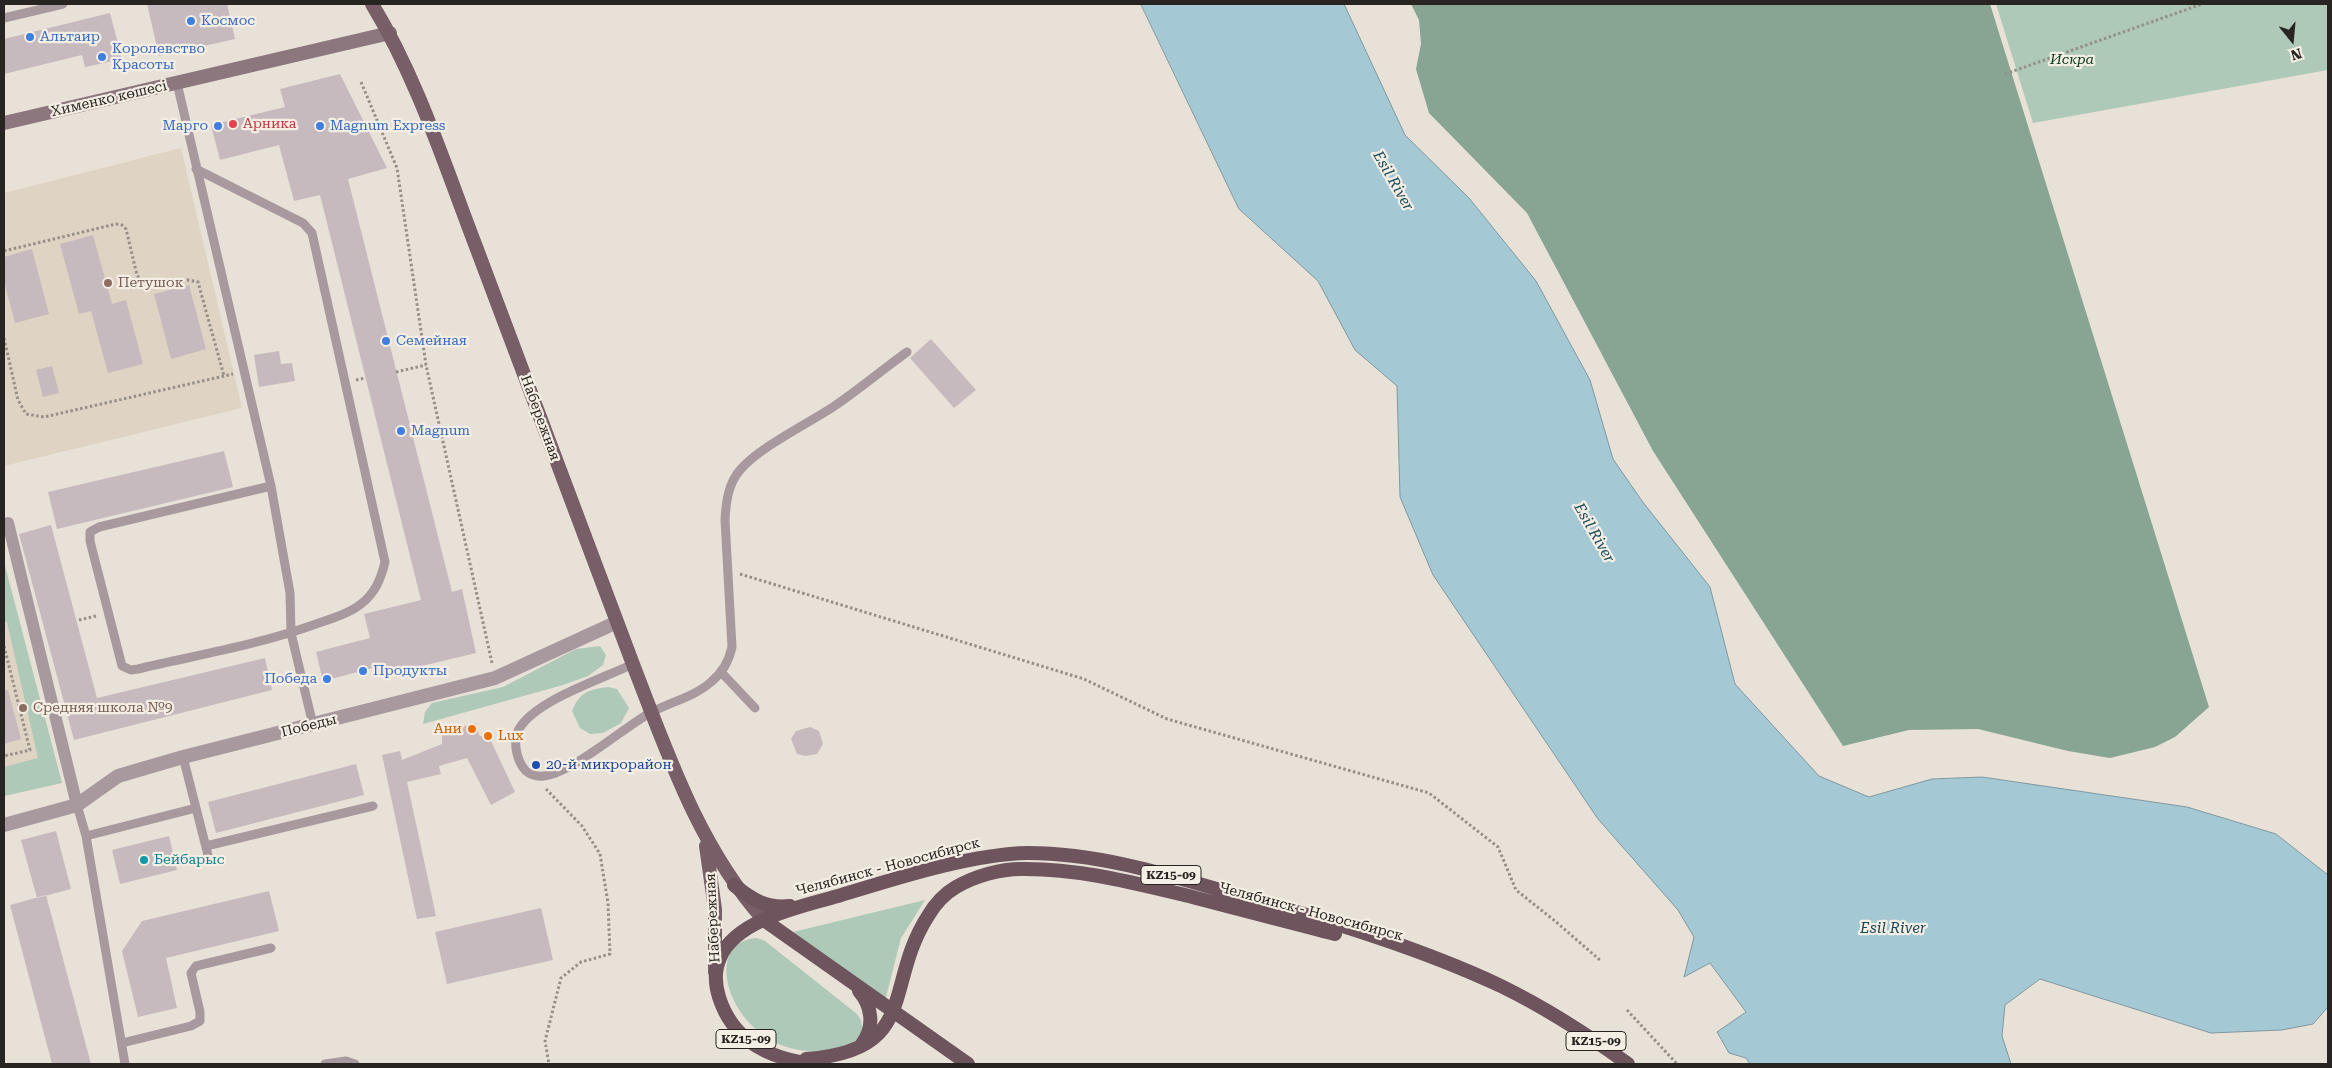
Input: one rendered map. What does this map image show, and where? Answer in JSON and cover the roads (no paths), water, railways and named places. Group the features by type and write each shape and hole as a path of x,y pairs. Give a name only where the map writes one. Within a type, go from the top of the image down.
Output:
{"highway":[{"name":"Челябинск - Новосибирск","path":"816,1064 790,1060 762,1050 740,1034 729,1022 717,990 716,974 719,959 732,940 764,920 818,902 929,870 992,857 1031,853 1091,858 1181,878 1434,957 1503,987 1593,1038 1628,1064"},
{"name":"Челябинск - Новосибирск","path":"858,1048 878,1033 894,1011 920,929 939,900 956,887 973,879 1021,868 1071,871 1118,880 1278,919 1376,946 1466,975 1562,1020"},
{"path":"734,884 755,900 771,906 784,907 818,902"},
{"path":"764,920 968,1064"},
{"path":"790,1060 832,1057 858,1048 869,1033 870,1013 864,996 848,979"}],"main road":[{"name":"Набережная","path":"372,4 390,33 429,123 615,623 651,713 703,833 734,884 764,920"},
{"name":"Хименко көшесі","path":"4,123 390,33"},
{"name":"Набережная","path":"703,833 715,909 716,974"}],"street":[{"path":"8,523 77,805"},
{"name":"Победы","path":"4,825 77,805 118,776 496,678 615,623"}],"lane":[{"path":"4,18 63,4"},
{"path":"177,83 271,486 290,594 291,633 313,726"},
{"path":"196,169 303,223 312,233 384,549 385,562 379,584 362,604 338,617 291,633 131,670 122,666 90,541 90,532 94,529 271,486"},
{"path":"633,664 550,702 539,709 518,730 516,742 519,761 526,772 533,776 544,776 567,768 651,713 704,688 721,672 730,656 732,647 726,501 730,486 740,470 754,457 834,406 907,352"},
{"path":"721,672 755,708"},
{"path":"183,758 209,859"},
{"path":"77,805 86,836 125,1064"},
{"path":"206,846 373,806"},
{"path":"86,836 196,808"},
{"path":"122,1043 191,1026 200,1021 192,973 196,966 271,948"},
{"path":"325,1064 346,1061 355,1064"}],"water":[{"name":"Esil River","path":"1141,4 1344,4 1405,135 1469,198 1536,281 1590,380 1613,459 1642,501 1710,587 1735,684 1819,776 1869,797 1932,779 1982,777 2187,807 2276,834 2328,875 2328,1007 2313,1024 2282,1030 2211,1033 2040,979 2005,1005 2002,1036 2011,1064 1750,1064 1746,1058 1729,1053 1717,1032 1746,1012 1710,963 1684,977 1694,937 1678,910 1598,819 1433,575 1400,497 1397,386 1355,350 1318,281 1239,209"}],"place":[{"name":"Космос","path":"191,21"},
{"name":"Альтаир","path":"30,37"},
{"name":"Королевство Красоты","path":"102,57"},
{"name":"Арника","path":"233,124"},
{"name":"Марго","path":"218,126"},
{"name":"Magnum Express","path":"320,126"},
{"name":"Петушок","path":"108,283"},
{"name":"Семейная","path":"386,341"},
{"name":"Magnum","path":"401,431"},
{"name":"Продукты","path":"363,671"},
{"name":"Победа","path":"327,679"},
{"name":"Средняя школа №9","path":"23,708"},
{"name":"Ани","path":"472,729"},
{"name":"Lux","path":"488,736"},
{"name":"20-й микрорайон","path":"536,765"},
{"name":"Бейбарыс","path":"144,860"}],"park label":[{"name":"Искра","path":"2072,60"}]}
